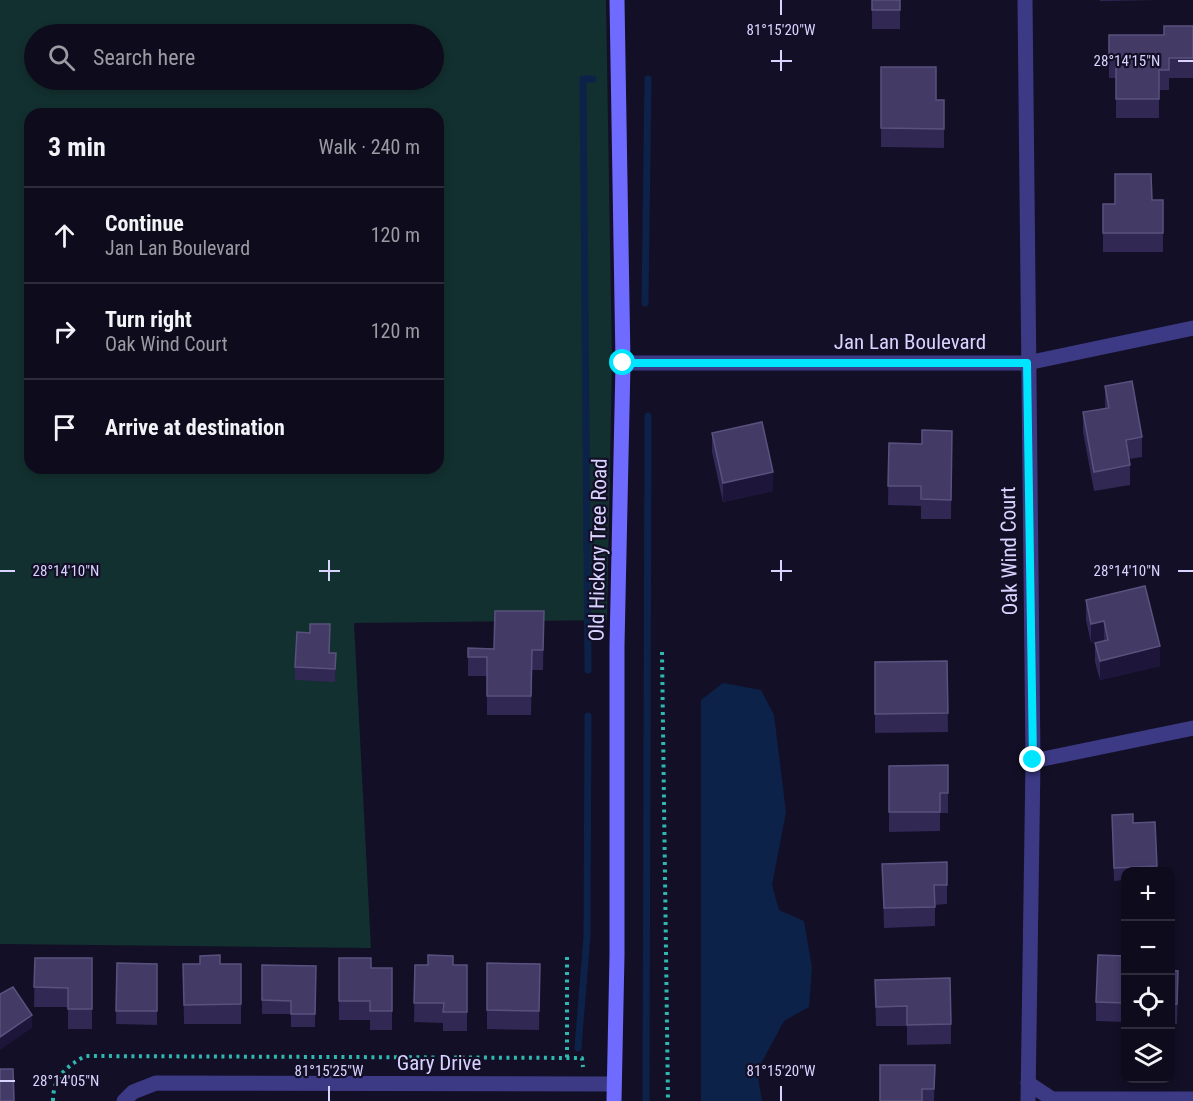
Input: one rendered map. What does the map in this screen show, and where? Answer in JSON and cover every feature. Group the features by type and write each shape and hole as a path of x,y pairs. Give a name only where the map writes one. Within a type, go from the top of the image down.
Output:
{"street":[{"name":"Old Hickory Tree Road","path":"614,1101 617,955 617,646 623,363 617,0"},
{"name":"Oak Wind Court","path":"1024,0 1033,760 1028,1101"},
{"name":"Jan Lan Boulevard","path":"623,363 1027,363 1193,328"},
{"path":"1033,760 1193,728"},
{"name":"Gary Drive","path":"124,1101 133,1092 156,1083 614,1084"},
{"path":"1028,1083 1052,1099 1193,1099"}],"path":[{"path":"662,652 668,1101"},
{"path":"567,957 567,1058"},
{"path":"52,1101 52,1090 64,1068 85,1056 582,1058 585,1084"}],"green space":[{"path":"0,0 606,0 612,363 607,620 354,623 371,948 0,944"}],"water":[{"path":"723,683 761,690 774,715 786,812 772,885 779,910 804,921 812,968 809,1007 784,1021 757,1071 762,1101 701,1101 701,700"}],"building":[{"path":"872,0 900,0 900,10 872,10"},
{"path":"1164,26 1193,26 1193,58 1169,58 1169,70 1159,70 1159,99 1116,99 1116,59 1109,59 1109,35 1164,35"},
{"path":"881,67 936,67 936,100 944,100 944,129 881,128"},
{"path":"1115,174 1151,174 1152,200 1163,200 1163,233 1103,233 1103,204 1115,204"},
{"path":"1132,381 1142,437 1126,440 1130,465 1094,472 1083,412 1109,408 1105,386"},
{"path":"762,422 773,472 723,483 712,433"},
{"path":"922,430 952,431 951,500 921,499 921,486 888,486 889,443 922,444"},
{"path":"1145,586 1160,646 1100,661 1095,643 1108,640 1104,621 1091,624 1086,600"},
{"path":"495,611 544,611 543,650 532,650 531,696 487,696 487,657 468,657 468,648 494,649"},
{"path":"310,624 330,624 329,653 336,653 335,669 295,667 297,632 310,633"},
{"path":"947,661 948,713 875,714 875,662"},
{"path":"948,765 948,793 940,793 940,812 889,812 889,766"},
{"path":"1133,814 1133,823 1155,822 1157,866 1114,868 1112,815"},
{"path":"947,862 947,885 934,885 935,907 884,908 882,864"},
{"path":"220,955 220,964 241,964 241,1004 184,1005 183,964 200,964 200,956"},
{"path":"428,955 453,956 453,965 467,965 467,1012 443,1012 444,1003 414,1003 415,965 428,965"},
{"path":"1098,955 1121,956 1121,1003 1096,1002"},
{"path":"35,958 92,958 92,1009 68,1009 68,988 34,987"},
{"path":"339,958 371,958 371,968 392,968 392,1011 370,1011 370,1001 339,1001"},
{"path":"117,963 157,964 157,1011 116,1011"},
{"path":"487,963 540,964 539,1011 487,1010"},
{"path":"262,965 316,966 315,1014 291,1014 291,1001 262,1000"},
{"path":"1175,971 1178,971 1177,1004 1175,1004"},
{"path":"950,978 951,1024 907,1025 907,1006 876,1007 875,980"},
{"path":"13,987 32,1015 0,1037 0,994"},
{"path":"880,1065 935,1065 934,1089 922,1089 922,1101 880,1101"},
{"path":"0,1069 13,1069 14,1101 0,1101"}],"waterway":[{"path":"588,670 583,79 593,79"},
{"path":"645,303 648,79"},
{"path":"646,1101 648,416"},
{"path":"578,1048 587,936 588,716"}],"route":[{"path":"623,363 1027,363 1033,760"}]}
